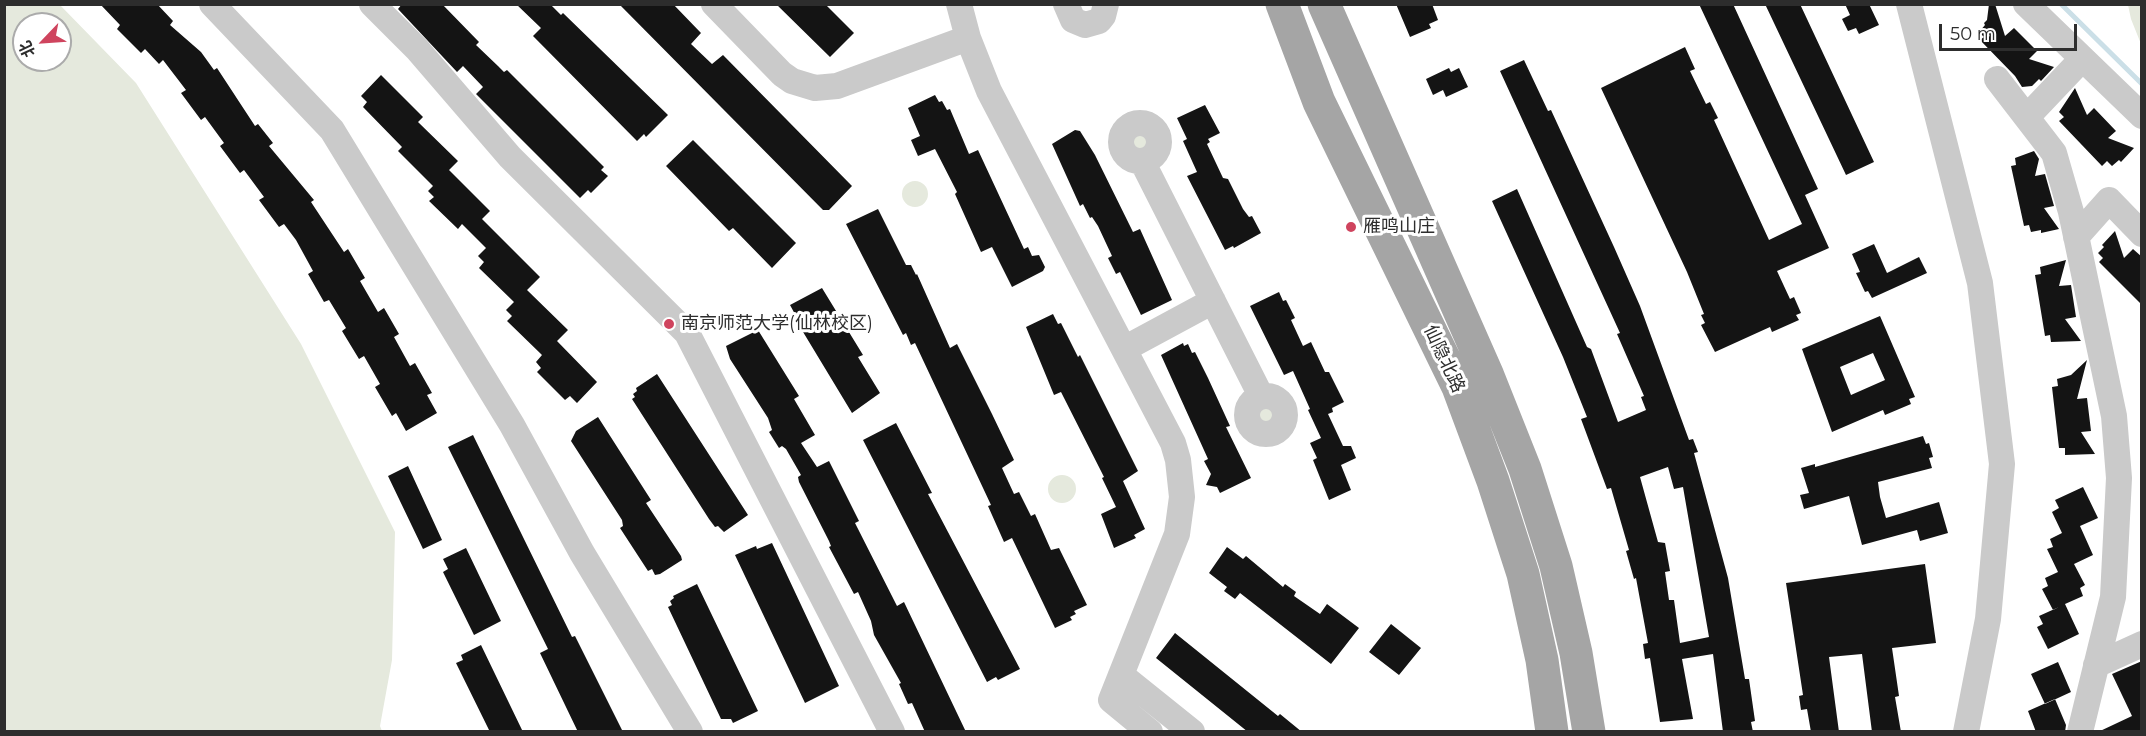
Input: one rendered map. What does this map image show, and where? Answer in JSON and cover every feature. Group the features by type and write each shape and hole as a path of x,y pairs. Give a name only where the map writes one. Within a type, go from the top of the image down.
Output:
{"main road":[{"name":"仙隐北路","path":"1282,4 1319,102 1458,387 1493,481 1522,574 1542,660 1552,732"},
{"name":"仙隐北路","path":"1324,4 1484,365 1525,469 1556,566 1576,653 1589,732"}],"street":[{"path":"212,4 332,130 512,425 582,553 690,732"},
{"path":"372,4 417,49 510,157 687,333 892,732"},
{"path":"714,4 782,75 798,84 815,88 837,86 968,38"},
{"path":"959,4 968,38 989,91 1173,442 1181,478 1182,497 1178,534 1111,700 1150,732"},
{"path":"1066,4 1073,20 1085,25 1099,21 1106,4"},
{"path":"1909,4 1980,283 2002,464 1988,619 1966,732"},
{"path":"2025,4 2142,116"},
{"path":"2027,117 2082,59"},
{"path":"1997,79 2054,153 2076,237 2114,416 2119,478 2113,597 2080,732"},
{"path":"1142,161 1261,396"},
{"path":"2076,237 2109,200 2142,234"},
{"path":"1124,349 1213,301"},
{"path":"2096,665 2142,644"},
{"path":"1121,675 1192,732"}],"shaded area":[{"path":"4,5 60,5 67,12 12,12 12,72 72,72 72,17 136,83 301,344 395,532 392,660 380,726 382,731 5,731"},
{"path":"2128,5 2141,5 2141,44 2131,19"},
{"path":"1140,128 1149,132 1153,141 1149,150 1140,154 1131,150 1127,141 1131,132"},
{"path":"915,181 924,185 928,194 924,203 915,207 906,203 902,194 906,185"},
{"path":"1266,402 1275,406 1279,415 1275,424 1266,428 1257,424 1253,415 1257,406"},
{"path":"1062,475 1072,479 1076,489 1072,499 1062,503 1052,499 1048,489 1052,479"}],"building":[{"path":"100,4 157,4 173,21 170,25 201,52 214,70 217,68 255,126 258,124 273,143 269,146 314,200 311,202 344,252 348,249 365,278 360,281 378,312 384,308 399,334 394,337 410,366 415,363 432,393 427,395 437,413 406,431 396,413 392,416 375,387 380,384 364,356 359,359 342,331 346,328 329,300 324,302 308,274 313,271 296,240 284,224 279,227 259,200 264,197 244,170 240,173 220,146 224,143 205,117 201,120 181,93 186,90 163,60 159,64 145,49 141,53 117,29 120,25"},
{"path":"402,4 442,4 479,42 476,45 504,72 507,70 604,167 601,170 608,176 591,193 588,190 580,198 476,94 483,87 463,66 457,72 398,9"},
{"path":"516,4 550,4 561,15 563,13 668,115 646,137 644,134 637,141 533,36 541,28"},
{"path":"619,4 673,4 701,33 691,44 712,64 723,55 852,186 829,210 823,210"},
{"path":"776,4 825,4 854,33 830,57"},
{"path":"1396,4 1432,4 1438,20 1429,24 1431,28 1410,37"},
{"path":"1699,4 1733,4 1818,189 1805,195 1829,248 1777,271 1790,299 1794,297 1801,313 1796,315 1799,320 1772,332 1770,327 1715,352 1701,325 1705,323 1701,315 1704,314 1687,272 1601,88 1685,47 1695,69 1690,71 1706,104 1710,102 1718,118 1714,120 1769,240 1802,224"},
{"path":"1765,4 1800,4 1874,162 1846,175"},
{"path":"1845,4 1869,4 1879,25 1859,34 1856,28 1848,31 1842,19 1850,15"},
{"path":"1989,4 1995,4 2005,36 2014,28 2037,51 2029,59 2054,67 2041,81 2039,79 2032,86 2022,87 2015,76 1980,40 1984,37 1979,32 1987,20"},
{"path":"1524,60 1548,111 1551,110 1640,306 1689,440 1693,439 1698,452 1694,453 1728,578 1745,679 1749,679 1755,721 1751,722 1753,732 1723,732 1713,654 1682,659 1693,719 1660,722 1650,658 1645,659 1643,644 1648,643 1636,578 1634,579 1626,551 1629,550 1611,488 1607,489 1581,419 1587,417 1563,357 1492,201 1517,189 1587,347 1591,349 1618,422 1646,410 1641,397 1644,396 1617,334 1620,333 1500,71","holes":["1668,467 1674,489 1683,487 1709,637 1680,643 1674,600 1669,600 1665,572 1670,571 1665,543 1658,542 1640,477"]},
{"path":"1449,68 1451,72 1459,68 1468,87 1446,97 1443,90 1433,95 1426,79"},
{"path":"381,75 423,117 418,122 458,161 449,170 490,211 482,219 540,277 527,290 568,330 557,341 597,382 577,403 570,396 565,400 537,372 541,368 536,362 542,355 507,321 512,316 506,310 514,302 479,268 484,262 478,256 486,248 462,224 458,229 429,201 434,197 428,191 433,186 398,151 402,147 363,107 367,102 361,96"},
{"path":"2075,88 2087,115 2094,108 2116,131 2108,138 2134,148 2121,162 2119,160 2112,166 2107,161 2102,166 2059,121 2064,117 2059,112"},
{"path":"935,95 947,110 950,109 969,154 978,150 1024,249 1028,247 1032,256 1039,255 1045,267 1043,271 1012,287 992,247 981,252 955,194 957,192 935,149 918,156 911,140 920,136 908,108"},
{"path":"1205,105 1220,133 1208,139 1210,142 1207,144 1223,178 1228,179 1243,209 1249,217 1252,216 1261,233 1234,248 1233,246 1225,250 1187,176 1197,172 1183,141 1187,139 1177,118"},
{"path":"1075,130 1080,131 1095,155 1133,232 1140,229 1172,300 1141,315 1120,272 1116,274 1108,258 1112,256 1098,226 1092,217 1090,218 1083,204 1080,206 1052,144"},
{"path":"693,140 796,243 772,268 733,228 729,231 666,166"},
{"path":"2034,151 2039,159 2035,176 2045,174 2054,206 2044,208 2059,229 2041,233 2041,230 2031,232 2029,225 2024,226 2011,166 2016,165 2015,158"},
{"path":"878,209 906,265 911,265 917,274 950,348 957,344 1014,460 1002,468 1014,494 1019,492 1031,516 1035,514 1051,550 1059,548 1087,605 1074,611 1076,614 1070,617 1072,620 1055,628 1012,538 1004,542 988,506 991,505 915,343 911,345 906,333 903,335 846,224"},
{"path":"2115,231 2124,258 2133,249 2142,257 2142,305 2099,262 2103,258 2098,253 2104,247 2102,245"},
{"path":"1874,244 1887,273 1919,257 1927,273 1872,298 1868,291 1865,292 1856,273 1860,272 1852,254"},
{"path":"2066,260 2059,286 2071,285 2076,317 2065,319 2081,341 2051,342 2050,335 2045,336 2035,275 2041,274 2040,267"},
{"path":"822,288 863,355 858,357 880,393 852,413 794,317 796,316 790,305"},
{"path":"1279,292 1295,318 1291,320 1303,346 1311,342 1325,372 1329,372 1344,402 1332,408 1333,412 1328,414 1343,446 1351,446 1356,458 1341,465 1351,490 1329,500 1313,460 1317,458 1310,443 1321,438 1308,410 1310,409 1293,371 1284,375 1250,306"},
{"path":"1053,314 1058,324 1061,323 1078,357 1080,355 1138,471 1123,481 1145,529 1134,535 1136,538 1114,548 1101,514 1116,507 1102,478 1104,477 1061,392 1054,395 1026,327"},
{"path":"1880,316 1915,397 1909,399 1911,404 1885,415 1883,410 1832,432 1802,349","holes":["1873,353 1885,380 1851,395 1840,367"]},
{"path":"758,330 799,396 794,399 815,435 801,443 817,467 829,461 859,521 855,523 897,606 904,602 966,732 925,732 912,703 908,704 899,684 901,683 874,635 871,621 858,592 854,594 829,547 831,546 829,541 799,482 798,477 801,475 786,449 782,446 779,448 769,432 772,430 768,418 730,359 726,346"},
{"path":"1183,343 1184,346 1188,344 1192,353 1195,352 1230,426 1226,427 1251,478 1220,493 1217,487 1206,485 1211,474 1204,461 1208,459 1161,355"},
{"path":"2087,360 2077,399 2087,398 2091,431 2081,432 2095,454 2065,455 2065,448 2059,448 2052,387 2058,386 2057,379 2071,375"},
{"path":"657,374 748,515 724,532 718,526 715,527 709,519 632,399 635,397 633,394 637,391 636,388"},
{"path":"598,417 651,500 646,503 681,556 682,560 660,574 655,575 652,569 648,571 620,528 623,526 622,520 571,441 576,431"},
{"path":"896,423 932,493 928,494 1020,669 998,680 996,677 987,682 863,440"},
{"path":"473,435 572,637 575,636 623,732 578,732 540,653 548,649 448,447"},
{"path":"1923,436 1926,444 1929,443 1933,457 1929,458 1932,468 1878,482 1880,497 1886,518 1939,502 1948,533 1920,541 1917,530 1862,545 1849,496 1804,509 1800,495 1809,493 1801,468 1815,464 1815,467"},
{"path":"408,466 442,540 423,549 388,476"},
{"path":"2083,487 2098,518 2080,526 2093,555 2074,564 2085,585 2080,588 2083,596 2065,604 2079,634 2048,649 2037,627 2043,624 2039,616 2053,610 2042,589 2048,586 2045,578 2058,572 2047,549 2053,547 2050,539 2062,533 2052,512 2059,508 2055,500"},
{"path":"772,543 839,686 805,703 735,555 756,546 757,549"},
{"path":"1227,547 1243,559 1246,556 1283,587 1285,584 1296,592 1294,596 1320,614 1327,604 1359,628 1331,664 1240,593 1235,599 1224,591 1227,587 1209,573"},
{"path":"466,548 501,621 474,635 443,572 448,569 443,559"},
{"path":"1925,564 1936,643 1892,648 1899,696 1895,697 1901,732 1872,732 1862,654 1829,657 1839,732 1811,732 1807,709 1801,710 1799,696 1803,695 1786,583"},
{"path":"697,584 758,711 733,723 731,719 721,719 668,607 672,605 670,601 674,598 673,596"},
{"path":"1391,624 1421,648 1399,675 1369,652"},
{"path":"1175,633 1278,716 1280,714 1302,732 1248,732 1156,658"},
{"path":"481,645 523,732 490,732 456,663 463,660 461,655"},
{"path":"2142,661 2142,732 2098,732 2132,716 2112,674"},
{"path":"2058,662 2071,692 2045,704 2031,674"},
{"path":"2055,699 2066,725 2065,732 2036,732 2028,711"}],"waterway":[{"path":"2061,4 2142,84"}],"place":[{"name":"雁鸣山庄","path":"1351,227"},
{"name":"南京师范大学(仙林校区)","path":"669,324"}]}
